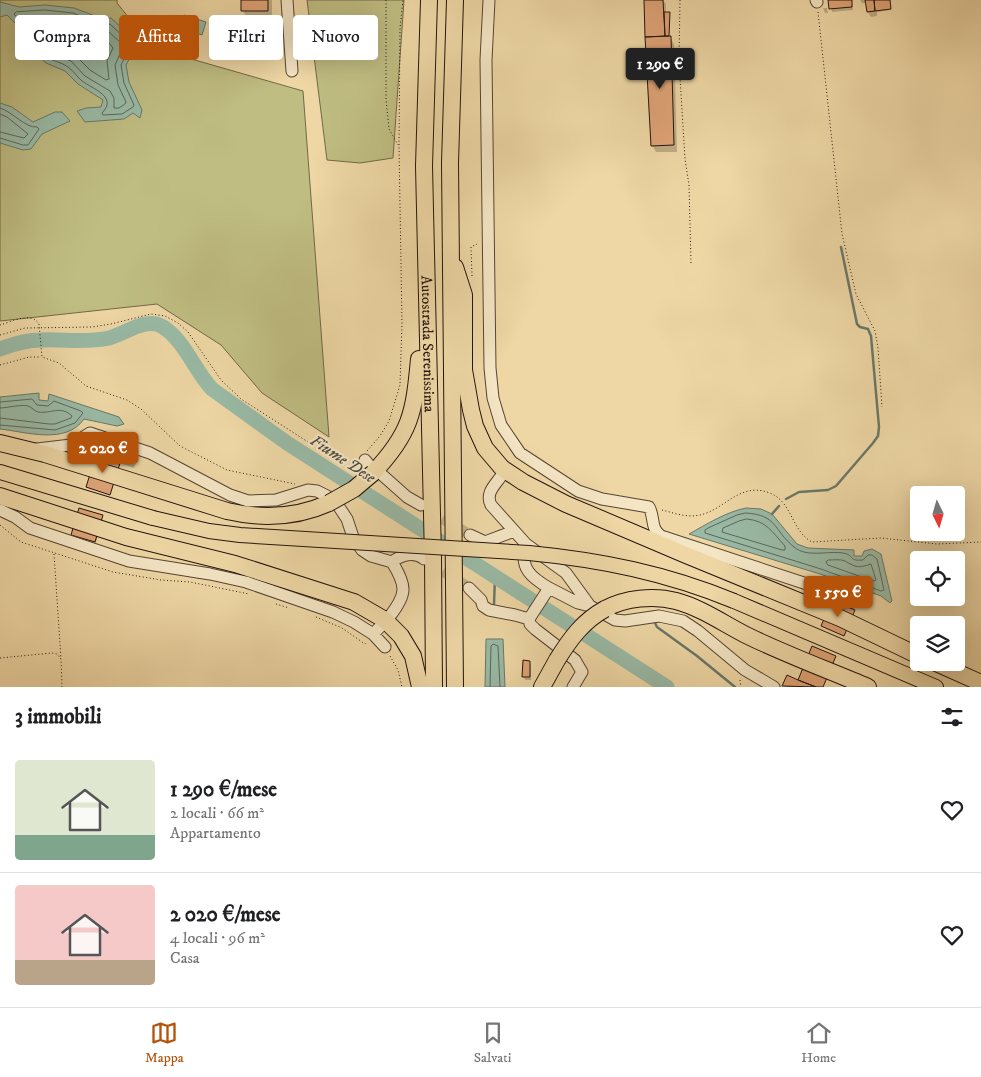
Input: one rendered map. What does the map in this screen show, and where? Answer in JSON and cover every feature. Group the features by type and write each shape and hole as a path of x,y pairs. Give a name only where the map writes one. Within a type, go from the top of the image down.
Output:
{"highway":[{"name":"Autostrada Serenissima","path":"429,0 425,91 425,250 432,529 428,558 434,687"},
{"name":"Autostrada Serenissima","path":"455,0 451,104 450,251 455,687"},
{"path":"0,443 30,450 252,517 289,515 319,508 354,489 372,468 389,456 410,420 416,399 420,348 420,287 425,250"},
{"path":"450,251 464,295 464,370 471,410 475,426 485,448 502,468 523,482 566,504 840,618 910,652"},
{"path":"0,496 126,537 234,564 354,602 385,620 401,636 413,656 420,687"},
{"path":"542,687 557,660 579,628 594,615 598,607 629,600 664,599 676,601 699,610 748,636 868,687"},
{"path":"954,671 981,683"}],"main road":[{"path":"0,472 153,518 209,531 240,535 529,553 617,565 655,574 734,600 936,687"}],"lane":[{"path":"287,0 292,71"},
{"path":"489,0 486,60 490,368 493,398 501,425 520,453 578,491 602,499 649,507 652,513 652,525 661,536 819,588"},
{"path":"30,450 71,445 90,433 150,453 230,495 248,501 276,500 308,490 317,491 327,496 339,507 347,519 353,538 362,550 371,556 392,562 399,574 403,587 403,596 401,603 390,616"},
{"path":"520,453 491,489 488,499 491,505 526,544 566,573 603,614 620,621 659,616 684,622 698,631 745,670 774,687"},
{"path":"372,468 407,497 421,505"},
{"path":"0,510 30,528 129,561 210,574 246,582 333,612 376,631 385,647"},
{"path":"470,535 485,542 514,531"},
{"path":"526,544 523,560 529,574 547,591 578,603 598,607"},
{"path":"392,562 399,557 409,555 419,555 428,558"},
{"path":"469,588 481,600 483,606 489,610 530,617"},
{"path":"530,617 547,591"},
{"path":"530,617 535,629 575,660 582,672 573,687"}],"path":[{"path":"386,0 386,99 388,128 399,146"},
{"path":"372,468 364,455 380,436 389,421 400,385 402,323 399,146 400,28 403,0"},
{"path":"680,0 679,61 685,159 689,185 691,264"},
{"path":"816,1 842,234 856,294 875,331 882,407"},
{"path":"472,279 471,247 476,244 489,242"},
{"path":"0,335 25,328 92,327 151,314 165,316 178,323 188,332 221,380 240,399 333,458 372,468"},
{"path":"0,325 28,318 36,320 39,328 42,356"},
{"path":"0,366 29,357 42,356 59,363 86,386 134,404 180,446 227,470 295,484 308,490"},
{"path":"649,507 689,516 699,516 738,494 748,490 756,490 775,496 783,503 792,515 798,531 812,542 881,538 937,544 981,542"},
{"path":"0,525 21,542 113,572 162,580 190,582 254,595"},
{"path":"54,554 62,687"},
{"path":"272,602 296,610"},
{"path":"311,615 342,628 365,644 376,631"},
{"path":"385,647 398,670 402,687"},
{"path":"0,658 52,652 61,658"}],"shaded area":[{"path":"0,0 117,0 117,3 127,15 119,15 119,60 195,60 303,91 329,437 262,393 221,345 157,304 0,321"},
{"path":"307,0 404,0 393,158 360,163 327,160 314,60 378,60 378,15 309,15"}],"water":[{"path":"0,2 19,7 45,5 74,8 92,15 15,15 15,23 7,15 0,17"},
{"path":"109,18 111,18 119,25 119,60 129,60 126,65 129,82 142,110 140,118 133,113 124,119 85,122 77,111 101,107 103,100 78,84 65,71 43,60 109,60"},
{"path":"199,20 206,22 202,35 199,34"},
{"path":"0,103 12,107 33,122 55,112 62,112 70,121 42,134 31,149 23,150 0,143"},
{"path":"39,393 39,400 48,401 49,394 119,417 124,424 117,426 84,419 67,432 45,435 0,429 0,397"},
{"path":"746,508 761,509 772,514 797,544 808,548 854,550 854,556 862,556 864,551 872,549 881,554 892,601 890,603 881,596 820,574 689,534 724,515"},
{"path":"486,639 503,639 505,687 485,687"}],"building":[{"path":"241,0 268,0 268,11 241,11"},
{"path":"644,0 663,0 665,36 645,37"},
{"path":"828,0 852,0 852,7 829,9"},
{"path":"865,0 874,0 875,11 867,12"},
{"path":"874,0 890,0 891,9 875,11"},
{"path":"664,12 670,12 669,36 665,36"},
{"path":"671,36 674,145 651,146 645,37"},
{"path":"98,442 135,454 132,463 95,452"},
{"path":"97,452 121,460 110,495 86,487"},
{"path":"79,508 103,515 95,542 71,535"},
{"path":"832,600 855,610 844,636 821,626"},
{"path":"812,646 836,656 823,687 816,687 798,680"},
{"path":"523,660 530,661 530,677 522,677"},
{"path":"787,675 798,680 816,687 782,686"}],"waterway":[{"path":"786,499 799,492 828,490 836,486 878,436 879,427 871,336 868,329 857,324 841,247"},
{"name":"Fiume Dese","path":"0,349 35,340 83,341 109,338 136,327 150,324 157,324 163,327 177,340 212,389 287,443 667,687"},
{"path":"772,514 779,506"},
{"path":"494,604 495,577"},
{"path":"655,623 657,627 735,687"}],"tunnel":[{"path":"428,510 470,535"},
{"path":"429,562 469,588"}]}
